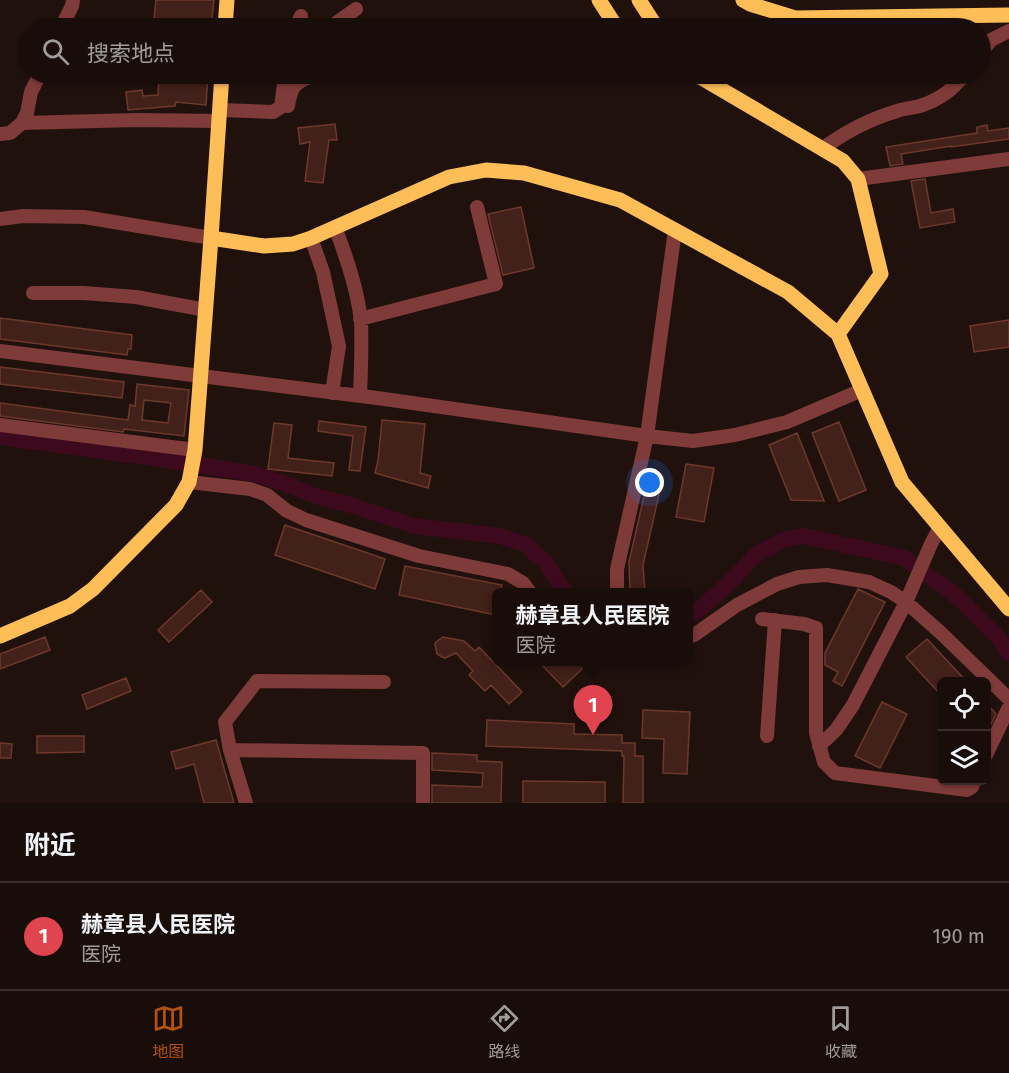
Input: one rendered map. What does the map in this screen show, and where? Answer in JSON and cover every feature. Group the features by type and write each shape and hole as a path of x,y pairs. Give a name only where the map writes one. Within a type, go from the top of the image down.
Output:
{"main road":[{"path":"226,18 227,0"},
{"path":"599,0 611,18"},
{"path":"639,0 651,18"},
{"path":"743,0 795,18 1009,15"},
{"path":"0,636 70,606 93,589 176,505 190,476 206,310 221,84"},
{"path":"712,84 843,161 858,179 881,274 838,334"},
{"path":"211,238 264,246 293,244 449,177 486,170 524,173 620,200 788,292 838,334 902,482 1009,609"}],"street":[{"path":"67,18 73,0"},
{"path":"343,18 356,9"},
{"path":"991,41 1009,31"},
{"path":"0,134 10,133 22,123 35,84"},
{"path":"281,107 284,84"},
{"path":"22,123 135,120 273,112 288,106 291,90 297,84"},
{"path":"822,149 843,134 867,123 941,98 956,84"},
{"path":"858,179 1009,159"},
{"path":"360,319 496,284 477,207"},
{"path":"0,219 23,216 84,216 211,238"},
{"path":"335,227 349,264 360,319 362,359 360,396"},
{"path":"617,588 617,569 647,436 675,230"},
{"path":"311,238 322,272 339,346 332,393"},
{"path":"33,293 136,297 206,310"},
{"path":"0,351 693,441 735,435 787,422 862,390"},
{"path":"0,425 194,453"},
{"path":"190,476 250,489 267,495 287,511 306,520 419,556 508,574 527,588"},
{"path":"819,746 837,730 852,705 906,602 940,527"},
{"path":"693,635 737,605 777,584 799,577 826,575 869,582 906,602 1009,699"},
{"path":"767,736 769,619 804,624 816,628 816,734 824,762 835,773 966,790 973,785"},
{"path":"246,803 230,750 225,722 256,681 384,682"},
{"path":"991,746 1009,707"},
{"path":"230,750 423,753 423,803"}],"building":[{"path":"156,0 214,0 212,18 154,18"},
{"path":"159,84 207,84 206,105 176,102 175,106 128,110 126,92 142,90 143,96 158,95"},
{"path":"335,124 337,140 329,140 323,183 305,181 310,142 300,144 298,128"},
{"path":"987,125 988,131 1009,128 1009,139 901,154 903,164 890,166 886,147 977,133 977,127"},
{"path":"925,179 931,213 953,209 955,222 920,228 911,181"},
{"path":"521,207 534,268 503,275 488,214"},
{"path":"0,318 132,335 131,349 128,349 127,355 0,339"},
{"path":"1009,320 1009,347 974,352 970,326"},
{"path":"0,367 124,382 122,398 0,384"},
{"path":"137,384 189,390 184,436 124,429 123,432 0,416 0,403 128,420 130,405 135,406","holes":["144,400 171,403 168,423 142,420"]},
{"path":"382,420 425,424 420,473 431,476 428,488 375,473"},
{"path":"319,421 366,427 360,471 349,470 353,436 318,431"},
{"path":"839,422 866,490 839,501 812,433"},
{"path":"274,423 292,425 288,458 334,463 332,476 268,469"},
{"path":"797,433 824,501 791,500 769,445"},
{"path":"686,464 714,468 704,522 676,517"},
{"path":"649,474 663,477 643,565 645,588 630,588 629,562"},
{"path":"285,525 385,559 375,589 275,555"},
{"path":"405,566 502,585 501,588 492,588 492,614 399,595"},
{"path":"858,589 885,602 842,686 833,681 838,672 825,665 825,653"},
{"path":"201,590 212,602 169,642 158,630"},
{"path":"45,637 50,650 0,669 0,654"},
{"path":"443,637 464,641 475,651 479,647 492,661 492,666 497,666 522,692 509,704 491,685 485,691 469,675 473,671 456,653 445,658 437,654 436,642"},
{"path":"927,639 962,677 937,677 937,691 906,657"},
{"path":"543,666 585,666 563,687"},
{"path":"126,678 131,691 87,709 82,695"},
{"path":"882,702 907,714 880,768 855,756"},
{"path":"991,708 996,714 991,725"},
{"path":"643,710 690,712 687,774 663,773 664,739 642,738"},
{"path":"487,720 574,724 574,734 622,735 622,743 635,743 635,756 643,756 643,803 623,803 624,756 622,756 622,751 486,746"},
{"path":"37,736 84,736 84,752 37,753"},
{"path":"216,740 234,803 204,803 194,764 176,769 171,752"},
{"path":"0,743 12,744 11,758 0,758"},
{"path":"432,753 477,755 477,761 502,762 501,803 432,803 432,785 482,787 483,773 432,770"},
{"path":"523,781 605,782 605,803 523,803"}],"waterway":[{"path":"0,437 255,474 315,496 414,526 500,536 526,545 547,564 562,588"},
{"path":"693,613 716,595 754,556 783,540 804,536 904,558 959,598 996,635 1009,653"}],"place":[{"name":"赫章县人民医院","path":"593,735"}]}
